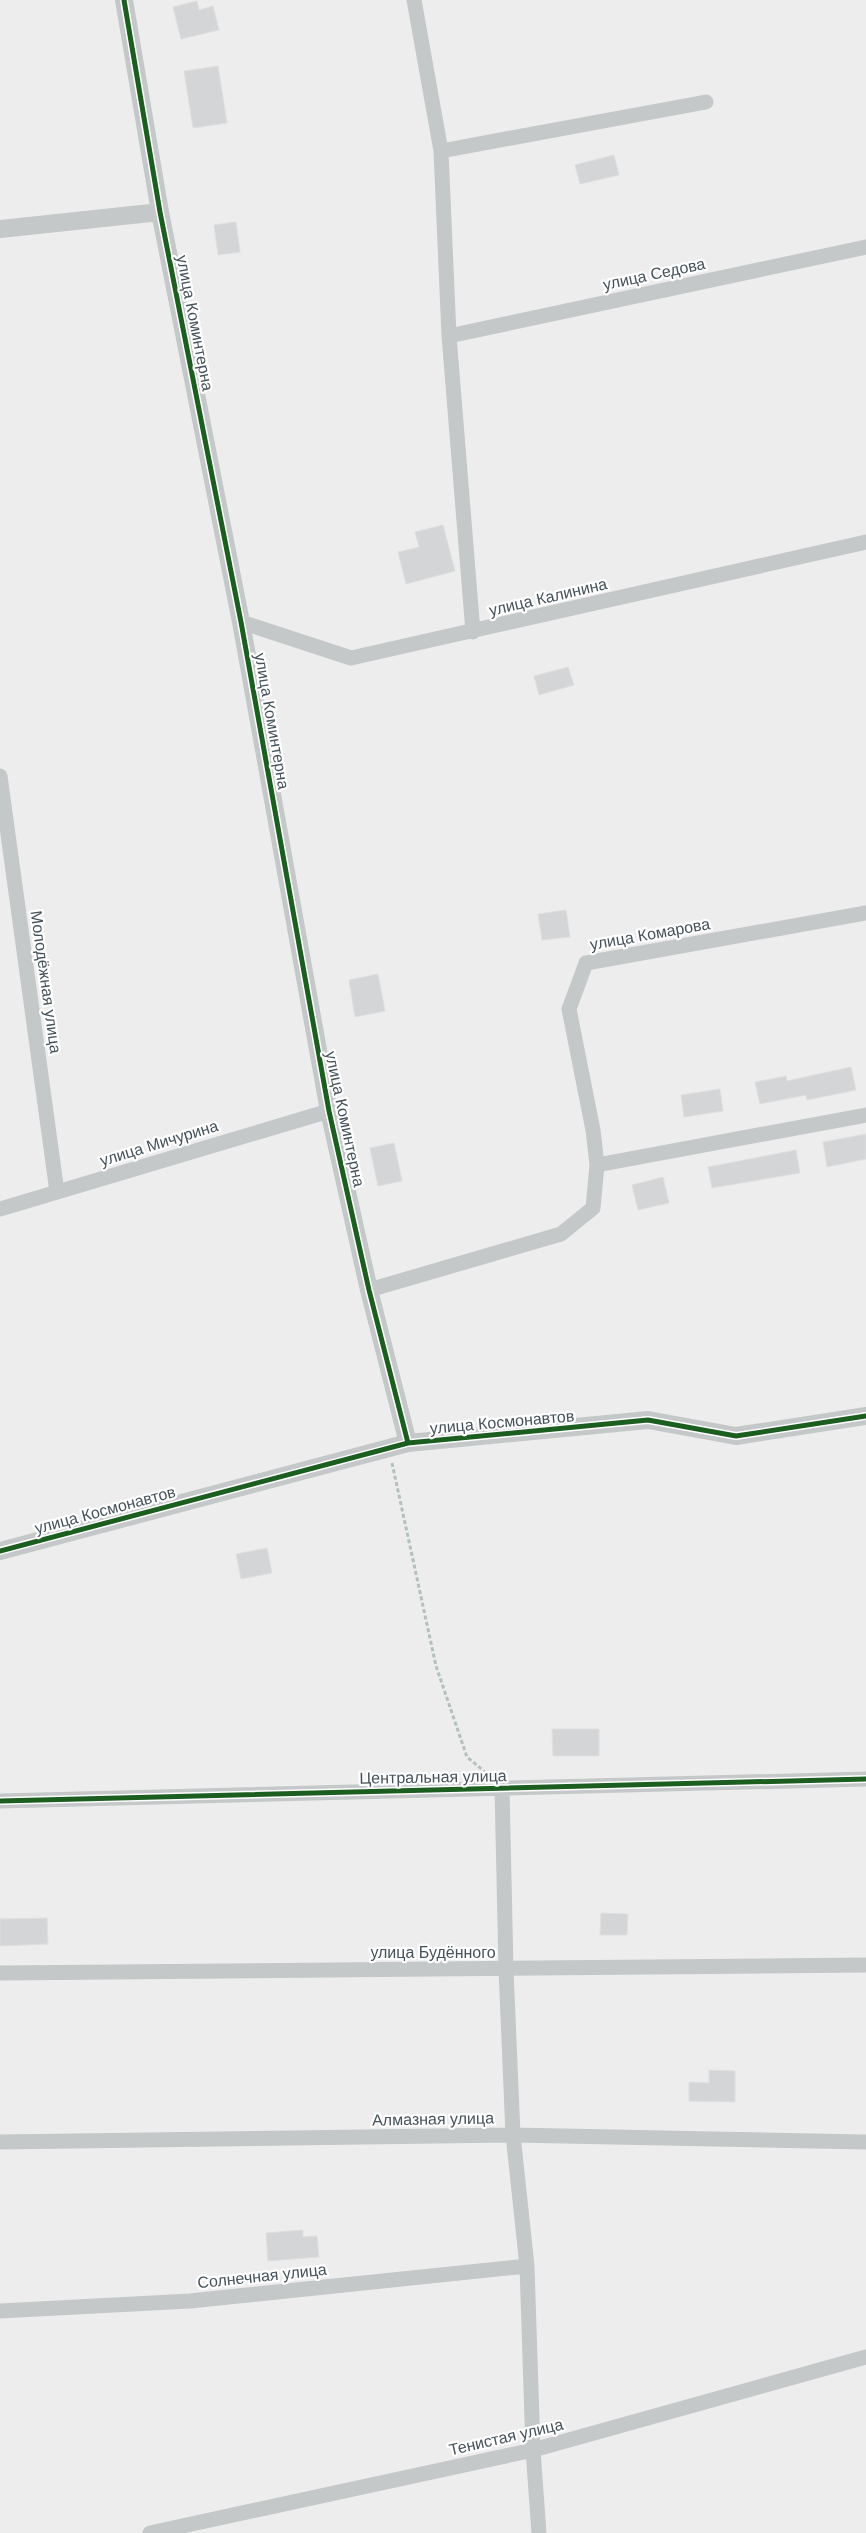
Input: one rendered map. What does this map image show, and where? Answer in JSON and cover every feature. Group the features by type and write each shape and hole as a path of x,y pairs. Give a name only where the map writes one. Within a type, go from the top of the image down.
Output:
{"street":[{"name":"улица Коминтерна","path":"124,0 160,212 241,622 329,1111 369,1290 408,1443"},
{"path":"414,0 440,151 449,336 473,632"},
{"path":"440,151 706,102"},
{"path":"0,229 160,212"},
{"name":"улица Седова","path":"449,336 866,247"},
{"name":"улица Калинина","path":"241,622 351,658 866,542"},
{"name":"Молодёжная улица","path":"0,776 57,1192"},
{"name":"улица Комарова","path":"369,1290 561,1234 593,1208 598,1165 569,1009 586,963 866,913"},
{"name":"улица Мичурина","path":"0,1209 329,1111"},
{"path":"598,1165 866,1115"},
{"name":"улица Космонавтов","path":"0,1551 408,1443 648,1420 736,1436 866,1416"},
{"name":"Центральная улица","path":"0,1801 866,1779"},
{"path":"502,1788 506,1970 513,2135 527,2266 533,2450 539,2533"},
{"name":"улица Будённого","path":"0,1973 506,1970 866,1965"},
{"name":"Алмазная улица","path":"0,2142 513,2135 866,2142"},
{"name":"Солнечная улица","path":"0,2311 190,2301 527,2266"},
{"name":"Тенистая улица","path":"150,2533 533,2450 866,2357"}],"path":[{"path":"389,1448 436,1666 468,1756 502,1788"}],"building":[{"path":"197,1 199,10 213,6 219,30 181,39 173,7"},
{"path":"218,66 227,123 193,128 184,71"},
{"path":"614,155 619,175 580,184 575,165"},
{"path":"236,222 240,252 218,255 214,225"},
{"path":"443,525 455,571 406,584 398,552 419,547 415,532"},
{"path":"568,667 574,685 539,695 534,676"},
{"path":"566,910 570,937 542,940 538,914"},
{"path":"378,974 385,1011 355,1017 349,980"},
{"path":"851,1067 856,1090 807,1100 806,1095 760,1104 755,1082 786,1076 787,1081"},
{"path":"720,1089 723,1111 684,1117 681,1095"},
{"path":"866,1134 866,1159 827,1167 823,1142"},
{"path":"394,1143 402,1181 378,1186 370,1148"},
{"path":"796,1150 800,1173 712,1188 708,1167"},
{"path":"663,1177 669,1203 638,1210 632,1185"},
{"path":"267,1548 272,1573 241,1579 236,1554"},
{"path":"552,1729 599,1729 599,1756 553,1756"},
{"path":"601,1913 628,1914 627,1935 600,1935"},
{"path":"47,1918 48,1944 0,1946 0,1919"},
{"path":"709,2070 735,2071 735,2102 689,2101 689,2082 709,2083"},
{"path":"303,2230 303,2237 317,2236 319,2257 268,2261 266,2233"}],"cycle path":[{"path":"124,0 160,212 241,622 329,1111 369,1290 408,1443"},
{"path":"0,1551 408,1443 648,1420 736,1436 866,1416"},
{"path":"0,1801 866,1779"}]}
